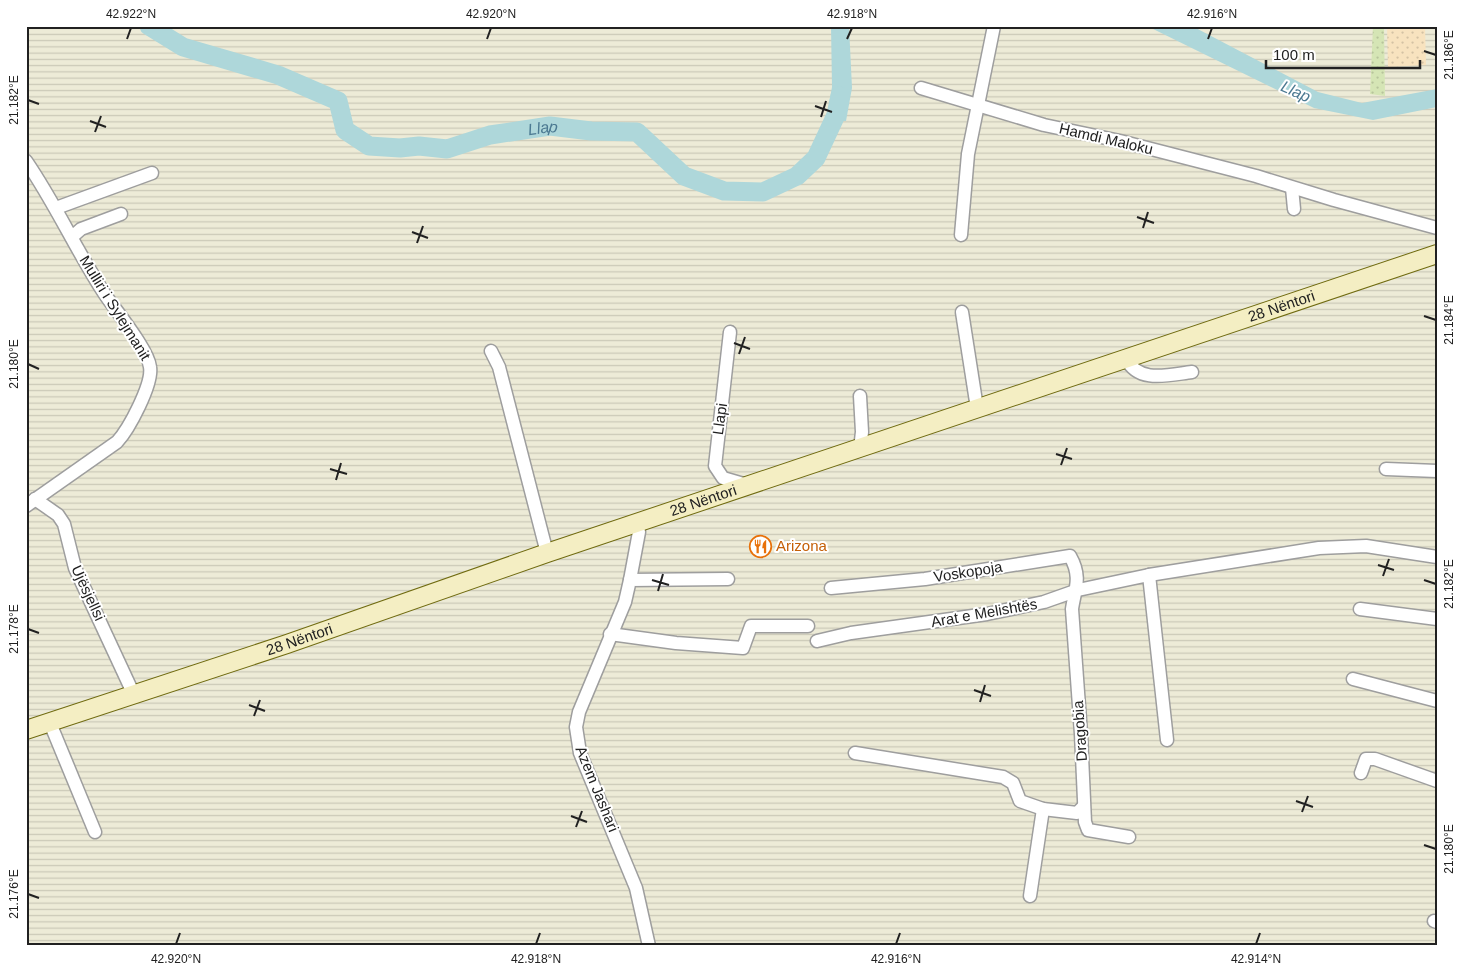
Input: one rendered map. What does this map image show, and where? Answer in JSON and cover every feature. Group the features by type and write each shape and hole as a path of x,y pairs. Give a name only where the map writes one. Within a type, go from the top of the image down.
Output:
{"main road":[{"name":"28 Nëntori","path":"26,730 287,644 547,553 1126,358 1281,308 1437,254"}],"street":[{"path":"961,235 968,154 994,26"},
{"name":"Hamdi Maloku","path":"921,88 1044,125 1120,141 1256,176 1292,188 1437,228"},
{"name":"Mulliri i Sylejmanit","path":"26,160 56,208 103,292 145,353 149,360 150,376 126,430 117,442 31,502"},
{"path":"56,208 152,173"},
{"path":"1292,188 1294,209"},
{"path":"72,237 81,229 121,214"},
{"path":"962,312 977,408"},
{"name":"Llapi","path":"730,332 715,466 723,478 748,485"},
{"path":"491,351 499,367 547,553"},
{"path":"1126,358 1133,370 1145,375 1192,372"},
{"path":"860,396 862,438 860,449"},
{"path":"1386,469 1437,471"},
{"name":"Ujësjellsi","path":"31,502 58,515 64,524 75,568 134,695"},
{"name":"Azem Jashari","path":"637,523 639,532 625,602 579,712 577,737 585,768 609,820 636,888 649,946"},
{"name":"Arat e Melishtës","path":"817,641 851,633 1015,609 1078,590 1238,559 1334,546 1366,546 1437,557"},
{"name":"Voskopoja","path":"831,588 952,575 1070,556 1075,564 1078,590"},
{"path":"1149,575 1167,740"},
{"path":"630,580 728,579"},
{"name":"Dragobia","path":"1078,590 1072,609 1085,822 1088,830 1129,838"},
{"path":"1360,609 1437,619"},
{"path":"610,634 676,643 742,648 751,626 808,626"},
{"path":"1353,679 1437,701"},
{"path":"50,723 95,832"},
{"path":"855,753 1003,777 1013,783 1020,802 1043,809 1077,813 1083,807"},
{"path":"1360,773 1366,759 1375,759 1437,781"},
{"path":"1030,896 1043,809"}],"shaded area":[{"path":"26,26 1437,26 1437,946 26,946"}],"green space":[{"path":"1373,26 1384,26 1385,96 1370,94"}],"sand":[{"path":"1387,26 1425,26 1426,65 1388,67"}],"water":[{"path":"831,26 849,26 852,88 846,121 826,121 832,87"},
{"path":"1147,26 1192,26 1318,92 1362,103 1437,89 1437,107 1373,120 1314,108"}],"waterway":[{"name":"Llap","path":"149,26 183,47 278,75 338,101 345,130 369,146 400,148 419,146 447,149 490,135 550,126 591,131 637,132 684,176 724,191 763,192 797,176 816,158 836,115 840,96"}],"place":[{"name":"Arizona","path":"760,546"}]}
